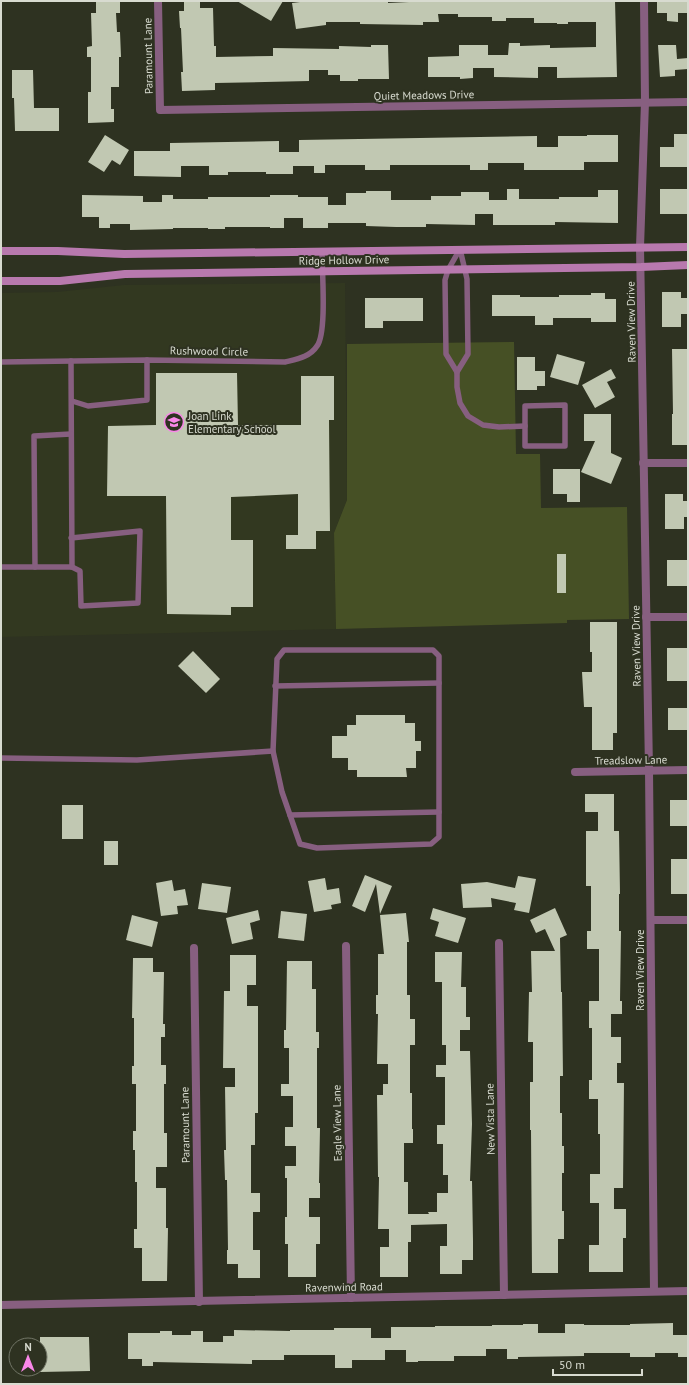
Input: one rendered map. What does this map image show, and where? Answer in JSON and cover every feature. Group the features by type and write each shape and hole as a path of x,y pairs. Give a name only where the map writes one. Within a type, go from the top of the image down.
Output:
{"street":[{"name":"Paramount Lane","path":"158,1 160,110"},
{"name":"Raven View Drive","path":"644,1 645,102 640,247 649,770 654,1291"},
{"name":"Quiet Meadows Drive","path":"160,110 688,102"},
{"name":"Ridge Hollow Drive","path":"1,252 58,251 124,254 688,247"},
{"name":"Ridge Hollow Drive","path":"1,281 60,281 125,274 465,270 688,265"},
{"path":"643,463 688,463"},
{"path":"646,617 688,617"},
{"name":"Treadslow Lane","path":"575,772 688,770"},
{"path":"651,920 688,920"},
{"name":"New Vista Lane","path":"499,942 504,1295"},
{"name":"Eagle View Lane","path":"346,946 351,1298"},
{"name":"Paramount Lane","path":"194,948 199,1302"},
{"name":"Ravenwind Road","path":"1,1305 688,1291"}],"lane":[{"path":"460,249 467,279 468,354 457,372 457,387 460,403 468,416 483,425 499,427 525,426"},
{"path":"457,372 446,354 445,280 448,270 460,249"},
{"name":"Rushwood Circle","path":"1,362 147,360 285,362 305,357 318,346 323,326 322,252"},
{"path":"72,401 88,406 147,400 147,360"},
{"path":"71,361 72,566"},
{"path":"564,405 565,446 525,446 525,426 525,406 564,405"},
{"path":"35,566 34,436 71,434"},
{"path":"1,567 72,566 80,571 81,606 138,603 140,531 71,538"},
{"path":"284,650 433,650 439,656 439,837 431,844 317,848 300,844 282,792 273,751 275,686 277,659 284,650"},
{"path":"275,686 439,683"},
{"path":"1,758 137,760 273,751"},
{"path":"290,815 439,812"}],"shaded area":[{"name":"Joan Link Elementary School","path":"345,283 347,500 334,533 336,629 1,637 1,293 57,292 124,285"},
{"path":"514,342 516,454 540,454 541,508 627,507 629,619 567,620 567,623 336,629 334,533 347,500 347,344"}],"building":[{"path":"120,1 120,13 116,13 117,32 120,32 121,57 119,57 119,87 111,87 111,109 114,109 114,122 88,123 88,92 91,92 91,57 87,57 87,47 92,46 91,13 96,13 96,2"},
{"path":"184,1 200,1 200,8 213,8 214,46 216,46 216,57 273,56 273,48 339,49 339,46 371,47 371,45 388,45 389,79 358,79 358,81 340,81 340,75 328,75 328,70 309,70 309,81 215,83 215,90 182,91 181,72 183,72 179,11 184,11"},
{"path":"237,1 283,1 271,21"},
{"path":"308,1 388,1 388,3 409,1 615,1 617,77 557,78 557,67 538,67 538,78 494,77 494,68 473,68 473,78 460,79 460,77 428,77 428,57 459,56 459,45 488,45 488,55 508,55 509,43 520,43 520,46 550,45 550,48 596,47 596,22 568,22 568,24 534,23 534,18 506,18 506,21 492,21 492,17 458,17 458,14 438,14 439,22 423,22 423,25 326,22 326,25 296,29 292,3"},
{"path":"657,1 687,1 687,13 678,13 678,22 667,21 667,13 657,13"},
{"path":"658,45 676,45 677,59 688,58 688,69 675,70 675,76 660,77"},
{"path":"12,70 33,70 34,108 59,108 59,131 15,131 14,98 12,98"},
{"path":"674,134 688,134 688,167 660,167 660,147 674,147"},
{"path":"105,135 129,150 120,165 112,160 104,172 88,162"},
{"path":"618,135 618,162 584,162 584,170 524,170 524,163 488,163 488,170 470,170 470,165 390,165 390,170 365,170 365,165 325,165 325,173 314,173 314,166 293,166 293,174 228,172 228,175 209,175 209,166 181,166 181,177 134,176 134,151 170,151 170,143 279,141 279,152 299,152 299,140 537,136 537,147 558,147 558,136"},
{"path":"507,189 519,189 519,199 598,197 598,190 618,190 618,223 555,222 555,225 493,225 493,214 475,214 475,225 426,224 426,227 396,227 366,226 366,223 328,223 328,228 303,228 303,218 284,218 284,228 225,227 225,229 173,228 130,230 130,224 110,224 110,228 99,228 99,217 82,217 82,195 143,196 143,202 162,202 162,195 173,195 173,199 208,199 208,197 270,197 270,195 298,195 298,197 328,197 328,205 346,205 346,193 366,193 366,191 391,191 391,200 431,200 431,196 461,196 461,192 489,192 489,200 507,200"},
{"path":"660,189 688,189 688,214 660,214"},
{"path":"662,292 681,292 681,298 688,298 688,314 681,314 681,327 662,327"},
{"path":"591,293 605,293 605,299 616,299 616,322 591,322 591,318 553,318 553,325 535,325 535,316 492,316 492,295 559,297 559,295 591,295"},
{"path":"365,298 423,298 423,321 383,321 383,328 365,328"},
{"path":"672,349 688,349 688,445 672,445"},
{"path":"557,354 585,362 578,385 550,377"},
{"path":"517,357 535,357 535,371 545,371 545,386 537,386 537,390 517,390"},
{"path":"611,369 616,378 607,382 615,397 595,408 582,385"},
{"path":"156,373 237,373 238,425 301,425 301,376 334,376 334,420 329,420 330,531 316,531 316,549 286,549 286,535 298,535 298,494 231,497 231,540 253,540 253,607 231,607 231,615 167,614 166,496 107,496 108,426 156,425"},
{"path":"584,414 611,414 611,453 622,458 611,484 581,472 595,441 584,441"},
{"path":"553,469 580,469 580,502 567,502 567,494 553,494"},
{"path":"665,494 683,494 683,501 688,501 688,517 684,517 684,529 665,529"},
{"path":"557,554 566,554 566,593 557,593"},
{"path":"667,560 688,560 688,586 667,586"},
{"path":"590,622 617,622 617,733 613,733 613,750 592,750 592,707 584,707 582,672 592,672"},
{"path":"667,648 688,648 687,681 667,681"},
{"path":"193,651 220,679 206,693 178,666"},
{"path":"668,708 688,708 688,730 668,730"},
{"path":"356,715 405,715 405,723 415,723 415,741 421,741 421,751 416,751 416,768 406,768 407,777 357,777 357,770 348,770 348,758 332,758 332,736 347,736 347,725 356,725"},
{"path":"585,794 614,794 614,831 619,831 619,931 621,931 620,1001 622,1001 622,1014 611,1014 611,1037 621,1037 621,1063 617,1063 617,1083 624,1083 623,1188 614,1188 614,1209 626,1209 626,1238 623,1238 623,1272 589,1272 589,1245 599,1245 599,1203 590,1203 590,1174 600,1174 600,1134 598,1134 598,1099 589,1099 589,1080 592,1080 592,1028 589,1028 589,1001 599,1001 599,949 587,949 587,931 591,931 591,886 586,886 586,831 598,831 598,812 585,812"},
{"path":"670,800 688,800 688,826 670,826"},
{"path":"62,805 83,805 83,839 62,839"},
{"path":"104,841 118,841 118,865 104,865"},
{"path":"671,859 688,859 688,894 671,894"},
{"path":"365,875 392,886 380,914 376,884 365,912 352,906"},
{"path":"518,876 536,879 529,913 514,910 516,903 491,898 492,907 463,908 461,884 487,882 515,888"},
{"path":"325,878 327,890 339,888 341,903 331,905 332,909 314,912 308,881"},
{"path":"172,880 174,891 185,889 188,905 177,906 178,914 161,916 156,883"},
{"path":"202,883 231,887 227,913 198,909"},
{"path":"433,908 466,918 458,943 435,936 439,922 430,919"},
{"path":"555,908 567,935 560,938 563,1076 560,1076 560,1113 562,1113 562,1146 564,1146 562,1211 564,1211 564,1239 558,1239 558,1273 532,1273 530,1082 533,1082 533,1042 528,1042 529,992 532,992 531,951 555,951 545,929 536,933 530,920"},
{"path":"258,910 260,920 250,923 253,939 232,944 226,918"},
{"path":"281,911 307,914 304,941 278,938"},
{"path":"406,913 409,942 407,942 407,995 410,995 410,1019 415,1019 415,1045 410,1045 410,1093 412,1093 413,1143 404,1143 404,1182 408,1182 408,1214 429,1214 428,1212 437,1212 437,1193 448,1193 448,1175 443,1175 443,1144 437,1144 437,1125 445,1125 445,1077 436,1077 436,1065 446,1065 446,1045 442,1045 442,982 435,982 435,952 462,952 461,987 466,987 466,1017 470,1017 470,1030 460,1030 460,1051 470,1051 472,1124 470,1181 472,1181 473,1260 462,1260 462,1274 440,1274 440,1246 447,1246 447,1224 411,1225 411,1242 408,1242 408,1277 380,1277 380,1247 389,1247 389,1229 378,1229 379,1177 377,1095 383,1095 383,1084 388,1084 388,1064 377,1064 378,1014 376,1014 376,995 378,995 378,954 384,954 380,915"},
{"path":"132,915 158,922 152,947 126,940"},
{"path":"230,955 256,955 256,985 247,985 247,1006 258,1006 258,1113 255,1113 255,1145 251,1145 251,1193 260,1193 260,1212 253,1212 253,1250 260,1250 260,1278 238,1278 238,1264 227,1264 227,1180 225,1180 224,1150 226,1150 225,1087 235,1087 235,1068 223,1068 224,991 230,991"},
{"path":"133,958 153,958 153,972 164,972 163,1024 165,1024 165,1037 161,1037 161,1065 166,1065 166,1084 164,1084 164,1133 167,1133 167,1167 156,1167 156,1188 166,1188 166,1228 168,1228 167,1281 142,1281 142,1248 134,1248 134,1229 137,1229 137,1182 135,1182 135,1150 133,1150 133,1131 136,1131 136,1084 132,1084 132,1066 134,1066 134,1018 132,1018"},
{"path":"287,961 312,961 312,989 316,989 316,1032 319,1032 319,1048 317,1048 317,1128 320,1128 320,1198 309,1198 309,1217 320,1217 320,1244 316,1244 316,1277 288,1277 288,1244 285,1244 287,1178 285,1178 285,1166 296,1166 296,1146 285,1146 285,1127 293,1127 293,1096 281,1096 281,1084 289,1084 289,1048 284,1048 284,1030 286,1030"},
{"path":"673,1323 673,1335 688,1335 688,1357 678,1357 678,1353 655,1353 655,1357 630,1357 630,1353 584,1353 584,1356 518,1357 518,1359 507,1359 507,1349 486,1349 486,1356 454,1356 454,1361 406,1362 406,1350 385,1350 385,1360 352,1360 352,1368 335,1368 335,1355 284,1355 284,1360 252,1360 252,1364 153,1362 153,1366 142,1366 142,1359 128,1359 128,1333 160,1333 160,1331 172,1331 172,1335 191,1335 191,1331 203,1331 203,1342 223,1342 223,1336 234,1336 234,1330 290,1331 334,1330 334,1328 371,1328 371,1338 391,1338 391,1327 538,1324 538,1333 565,1333 565,1324 630,1325"},
{"path":"48,1337 89,1337 90,1371 48,1372"}],"place":[{"name":"Joan Link Elementary School","path":"174,422"}]}
